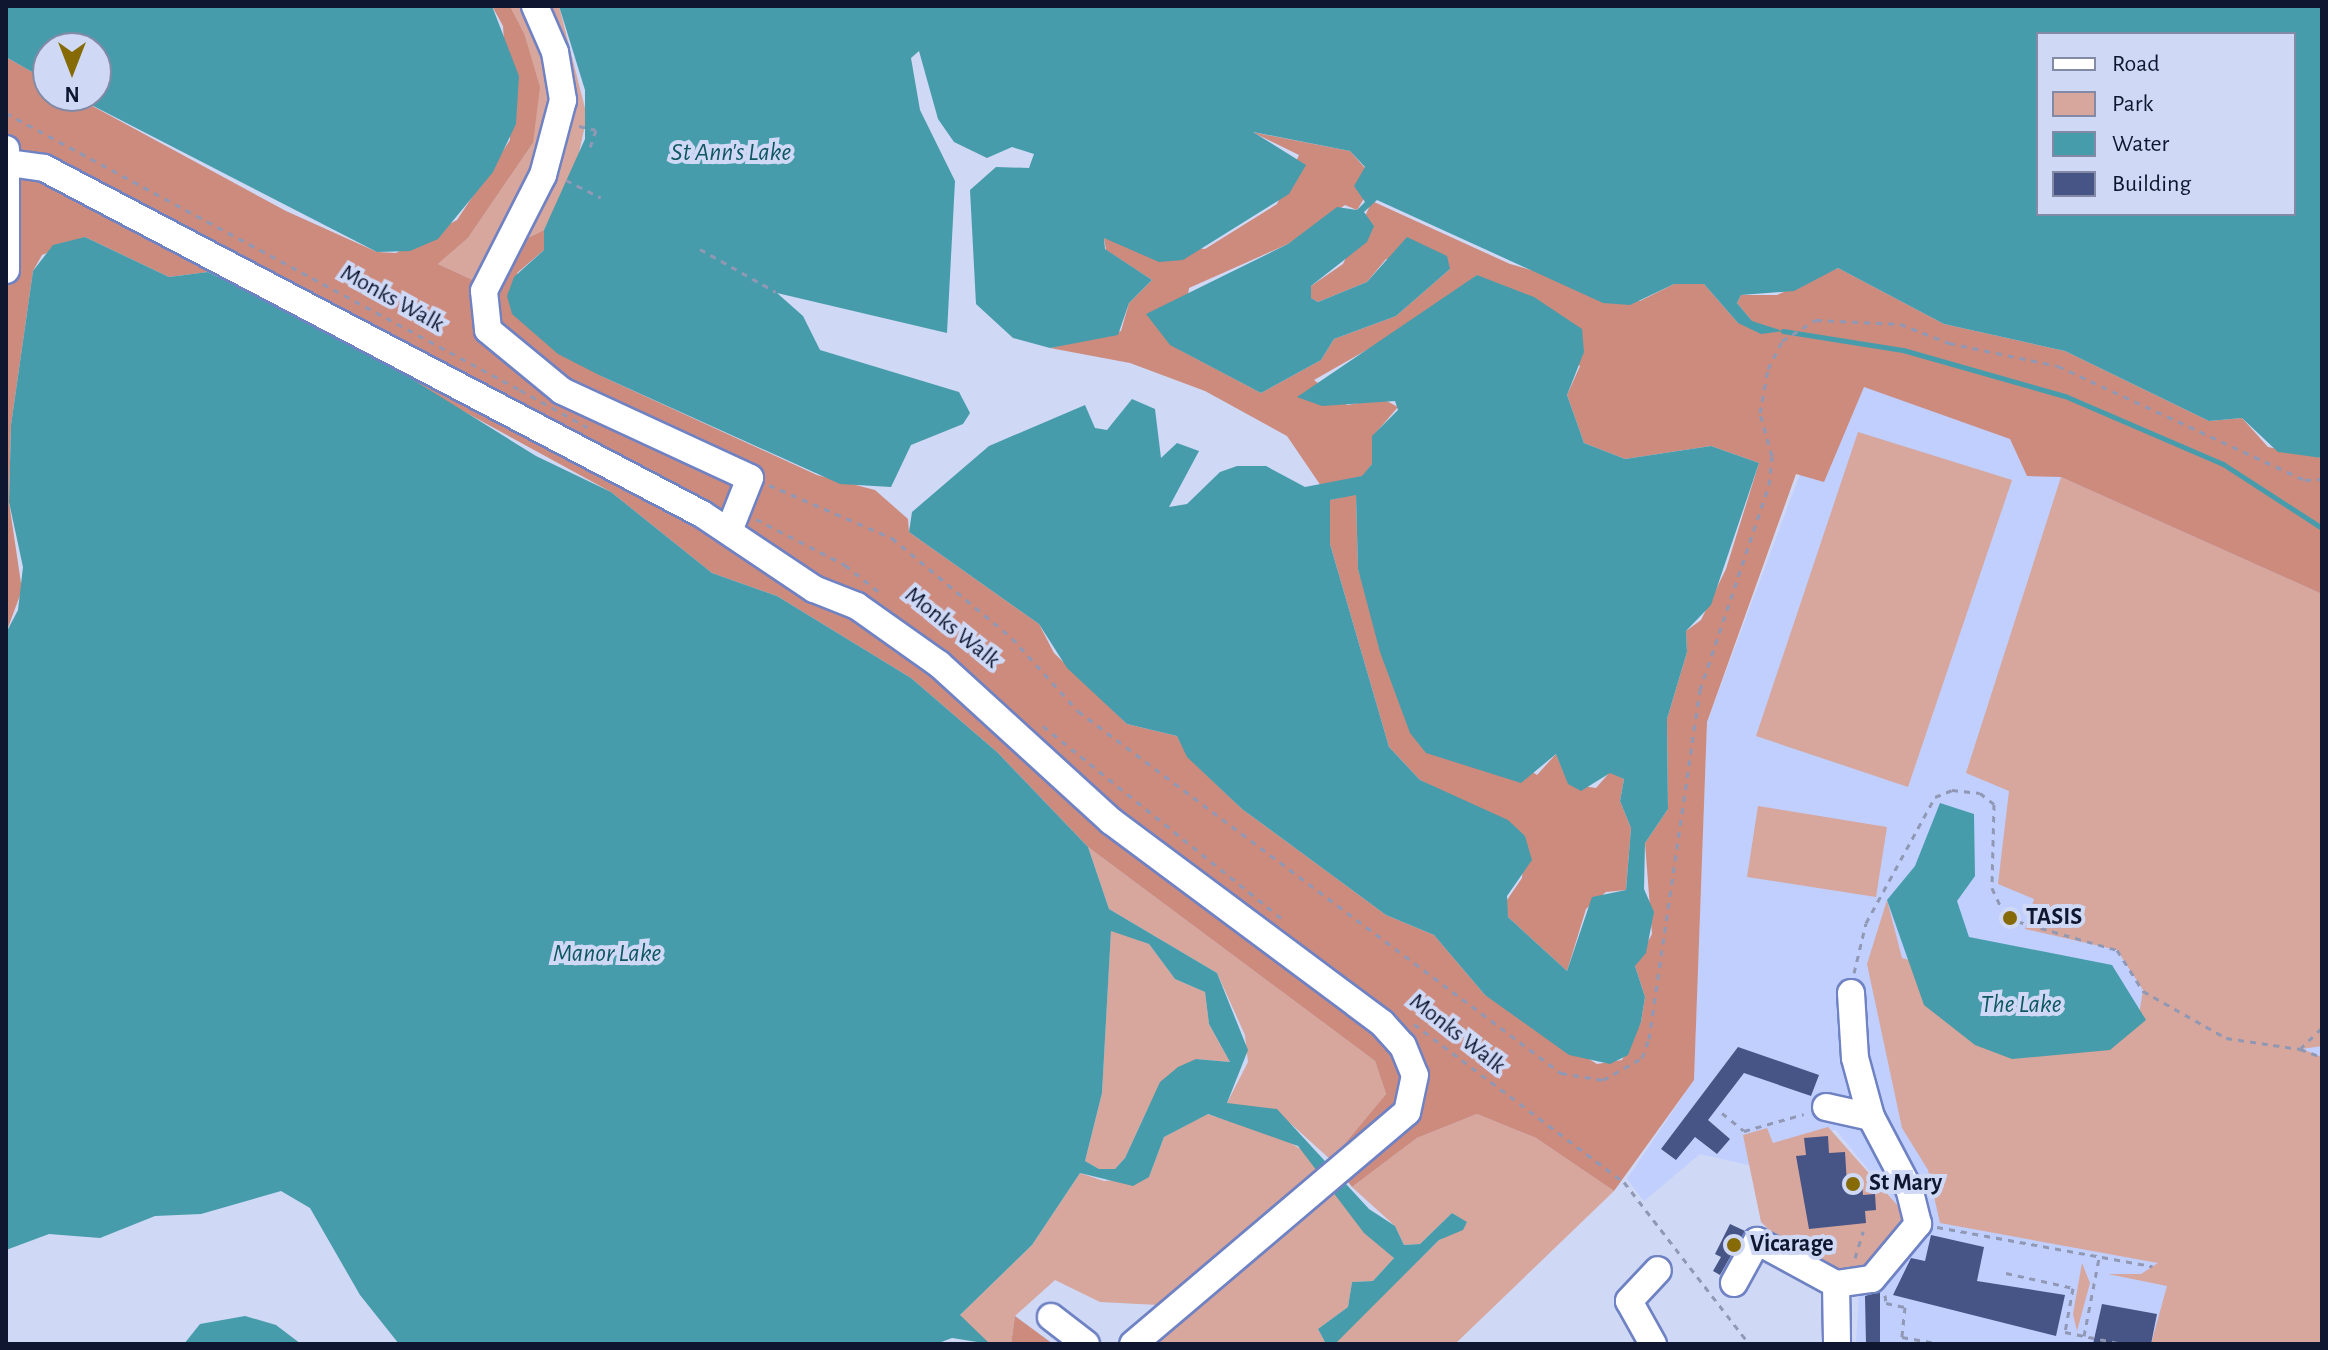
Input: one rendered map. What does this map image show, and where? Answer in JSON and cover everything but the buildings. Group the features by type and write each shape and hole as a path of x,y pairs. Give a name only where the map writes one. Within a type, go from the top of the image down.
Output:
{"street":[{"path":"535,6 555,52 560,122 544,170 484,291 483,311 498,344 562,391 750,478 733,520"},
{"path":"6,270 8,156 44,168 733,520 939,664 1111,821 1382,1023 1403,1046 1414,1092 1407,1112 1352,1162 1133,1344"},
{"path":"549,422 562,391"},
{"path":"1837,1344 1848,1279 1918,1224 1909,1189 1871,1117 1855,1058 1851,993"},
{"path":"1826,1107 1871,1117"},
{"path":"1734,1283 1757,1241 1848,1279"},
{"path":"1653,1344 1629,1301 1658,1270"},
{"path":"1051,1317 1086,1344"}],"path":[{"name":"Monks Walk","path":"6,113 601,434"},
{"path":"560,122 596,130 590,147"},
{"path":"544,170 601,198"},
{"path":"700,249 776,292"},
{"path":"750,478 892,538 1012,638 1078,711 1494,1025 1561,1073 1585,1080 1626,1072 1649,1039 1695,717 1715,633 1769,485 1762,390 1782,341 1816,320 1900,324 1949,343 2058,366 2305,480 2322,479"},
{"name":"Monks Walk","path":"733,520 845,565 881,594"},
{"path":"1035,720 1292,927"},
{"path":"1851,993 1866,923 1935,797 1966,791 1980,793 1998,815 1992,888 2006,918 2117,950 2143,991 2226,1038 2300,1049 2322,1057"},
{"name":"Monks Walk","path":"1402,1014 1624,1182 1749,1344"},
{"path":"2300,1049 2322,1028"},
{"path":"1722,1113 1744,1131 1826,1107"},
{"path":"1918,1224 2152,1266"},
{"path":"1863,1231 1848,1279 1886,1303 1905,1307 1901,1344"},
{"path":"2084,1336 2099,1256"},
{"path":"2006,1273 2073,1288 2065,1332 2123,1344"},
{"path":"1902,1337 1941,1344"}],"shaded area":[{"path":"492,6 510,6 524,33 540,87 533,143 468,238 438,264 497,291 523,240 544,230 544,250 517,273 601,376 817,475 875,490 908,519 909,532 1039,624 1054,653 1127,724 1177,736 1188,757 1242,809 1386,915 1434,935 1485,995 1597,1064 1622,1060 1641,1022 1645,997 1635,966 1652,934 1645,843 1668,809 1667,719 1687,652 1686,631 1701,620 1726,569 1759,463 1711,446 1625,459 1584,443 1567,395 1580,366 1477,275 1421,319 1314,380 1347,405 1383,399 1398,407 1373,436 1372,464 1363,476 1321,486 1287,436 1205,391 1130,363 1050,348 1121,331 1129,303 1152,280 1106,250 1104,238 1205,249 1277,204 1299,155 1252,132 1350,151 1365,168 1366,195 1357,210 1345,205 1288,244 1189,288 1180,350 1261,393 1321,360 1334,339 1396,316 1450,269 1386,259 1367,282 1318,302 1311,298 1311,286 1343,264 1372,201 1510,264 1640,301 1674,284 1704,284 1738,323 1751,320 1737,303 1741,295 1777,295 1838,268 1944,324 2065,351 2209,421 2242,418 2268,447 2322,458 2322,594 2061,477 2027,476 2010,439 1864,387 1824,482 1796,474 1707,722 1694,1080 1614,1191 1536,1138 1477,1114 1417,1138 1352,1187 1331,1160 1386,1094 1375,1061 1088,847 997,752 911,678 777,596 712,573 611,492 209,272 169,277 85,237 42,255 33,271 11,425 9,502 22,590 6,633 6,57 32,72 32,112 103,112 286,211 377,252 396,253 457,220 510,140 503,26"},
{"name":"TASIS","path":"1850,341 2322,528 2322,1344 1856,1344 1860,1274 1905,1215 1836,1130 1773,1143 1743,1136 1752,1166 1700,1154 1644,1201 1627,1179 1694,1080 1707,722"},
{"path":"1356,494 1358,569 1391,676 1537,775 1556,754 1569,784 1596,788 1610,772 1624,779 1620,801 1631,828 1626,890 1606,892 1586,909 1567,971 1508,917 1505,903 1522,878 1525,836 1420,780 1389,747 1330,544 1330,500"},
{"path":"1015,1316 1053,1344 1011,1344"}],"green space":[{"path":"510,6 559,6 587,116 576,167 544,230 522,240 497,291 438,264 468,238 533,143 524,33"},
{"path":"1858,432 2012,480 1908,787 1756,736"},
{"path":"2061,477 2322,594 2322,1046 2302,1049 2322,1057 2322,1344 2151,1344 2167,1286 2108,1274 2141,1274 2158,1263 1940,1223 1928,1170 1902,1128 1867,964 1887,900 1902,958 2145,1020 2139,1015 2143,990 2117,950 2025,929 2034,899 1998,884 2009,791 1966,773"},
{"path":"1758,806 1887,827 1876,897 1747,877"},
{"path":"1088,847 1375,1061 1386,1094 1331,1160 1290,1123 1227,1103 1248,1062 1245,1035 1217,973 1109,909"},
{"path":"1111,930 1149,944 1175,979 1205,992 1209,1024 1230,1062 1196,1059 1149,1106 1125,1158 1115,1169 1099,1169 1085,1161 1102,1093"},
{"path":"1207,1114 1281,1137 1307,1153 1320,1175 1158,1305 1100,1302 1055,1280 1015,1316 1011,1344 990,1344 969,1331 960,1315 1032,1245 1080,1173 1104,1181 1149,1177 1164,1137"},
{"path":"1477,1114 1536,1138 1614,1191 1455,1344 1333,1344 1439,1240 1467,1223 1452,1213 1420,1244 1404,1245 1395,1226 1352,1187 1417,1138"},
{"path":"1828,1127 1906,1215 1860,1274 1832,1275 1803,1263 1761,1222 1743,1135 1767,1128 1773,1143"},
{"path":"1334,1190 1394,1258 1373,1281 1352,1282 1348,1307 1318,1329 1326,1344 1150,1344"},
{"path":"2082,1263 2090,1283 2077,1331 2073,1314"}],"water":[{"path":"6,6 492,6 519,76 516,124 493,172 438,239 410,251 377,252 105,112 112,112 112,32 32,32 32,72 6,57"},
{"name":"St Ann's Lake","path":"559,6 2322,6 2322,458 2278,452 2242,418 2209,421 2065,351 1944,324 1838,268 1794,291 1741,295 1737,303 1752,321 1783,331 1761,334 1738,323 1704,284 1674,284 1630,305 1603,303 1377,200 1364,212 1374,226 1367,242 1311,286 1311,298 1318,302 1367,282 1407,237 1447,256 1450,269 1396,316 1334,339 1321,360 1261,393 1170,345 1146,314 1288,244 1337,207 1357,210 1365,202 1354,186 1365,167 1350,151 1253,132 1306,165 1289,194 1183,260 1159,262 1104,238 1105,249 1152,280 1129,303 1118,335 1050,348 1013,338 976,304 970,190 996,167 1029,168 1034,154 1012,147 987,158 954,142 938,119 919,51 911,58 920,110 955,181 947,333 777,293 803,316 820,350 959,392 970,413 963,424 911,445 891,487 840,484 558,354 512,314 507,296 514,277 544,250 544,230 585,139 585,90"},
{"name":"Manor Lake","path":"85,237 169,277 208,272 378,358 536,456 611,492 712,573 777,596 911,678 997,752 1088,847 1109,909 1217,973 1248,1050 1227,1103 1277,1109 1369,1209 1395,1226 1404,1245 1420,1244 1452,1213 1467,1222 1463,1230 1439,1240 1337,1342 1326,1344 1318,1329 1348,1307 1352,1282 1373,1281 1394,1258 1364,1233 1298,1146 1208,1114 1164,1137 1149,1177 1133,1186 1080,1173 1032,1245 960,1315 990,1344 952,1338 936,1344 399,1344 360,1295 310,1208 281,1191 201,1214 155,1216 100,1238 49,1234 6,1250 6,633 18,610 23,567 9,502 11,425 33,271 53,245","holes":["1111,931 1149,944 1175,979 1205,992 1209,1024 1230,1062 1196,1059 1178,1067 1160,1082 1125,1158 1115,1169 1099,1169 1085,1161 1102,1093"]},
{"path":"1477,275 1534,297 1582,329 1584,352 1567,395 1584,443 1625,459 1711,446 1759,463 1711,605 1686,631 1687,652 1667,719 1668,809 1645,843 1644,889 1654,912 1646,953 1635,966 1645,997 1641,1022 1628,1055 1610,1064 1569,1055 1485,995 1434,935 1386,915 1242,809 1187,757 1177,736 1127,724 1067,668 1039,624 909,532 912,512 989,446 1085,405 1095,428 1107,430 1132,399 1155,409 1161,458 1177,443 1199,451 1169,507 1187,504 1220,472 1237,466 1266,466 1305,487 1362,476 1372,464 1372,436 1398,410 1395,401 1322,406 1297,397","holes":["1356,495 1358,569 1380,652 1410,733 1426,753 1521,783 1556,754 1568,784 1581,791 1610,773 1624,779 1620,801 1631,828 1626,890 1592,897 1567,971 1508,917 1507,896 1532,860 1525,836 1508,820 1420,780 1389,747 1330,544 1330,500"]},
{"name":"The Lake","path":"1940,803 1974,814 1975,876 1957,901 1969,937 2112,965 2146,1020 2110,1050 2012,1059 1975,1045 1924,1005 1887,900 1915,866"},
{"path":"245,1316 276,1325 301,1344 184,1344 200,1324"}],"waterway":[{"path":"1783,331 1903,350 2065,396 2223,464 2322,528"}],"place":[{"name":"TASIS","path":"2010,918"},
{"name":"St Mary","path":"1853,1184"},
{"name":"Vicarage","path":"1734,1245"}]}
